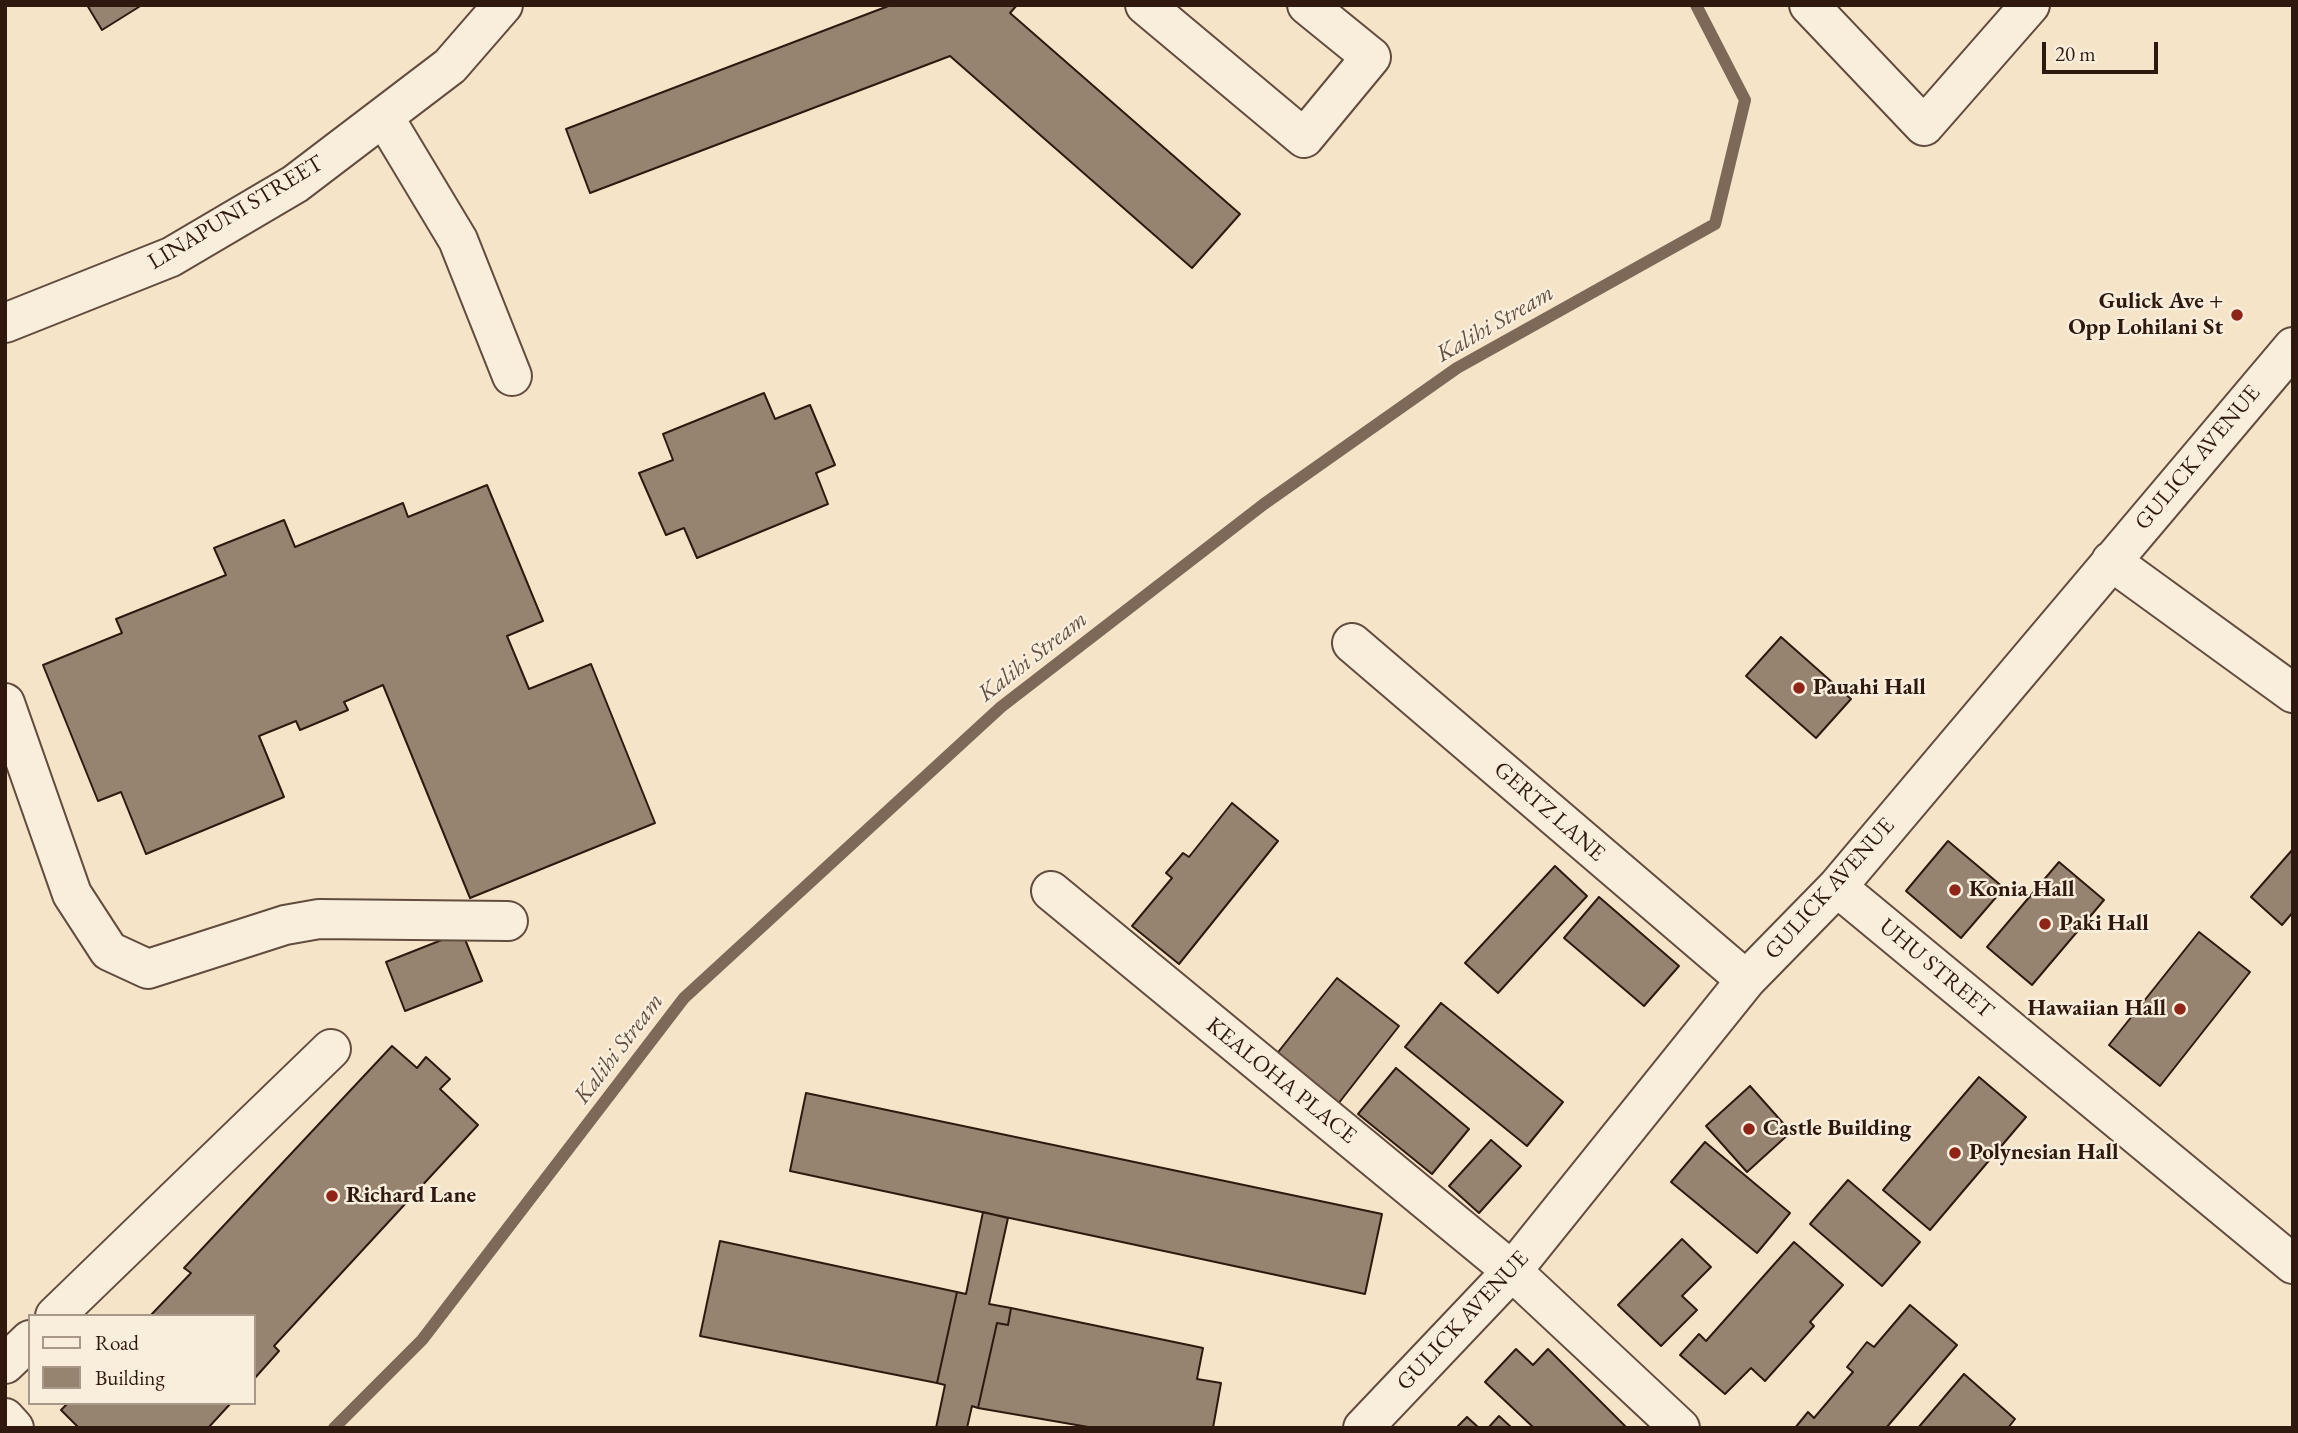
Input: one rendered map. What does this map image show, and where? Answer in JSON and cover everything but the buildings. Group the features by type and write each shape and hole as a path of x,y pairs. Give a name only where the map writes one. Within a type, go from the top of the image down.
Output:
{"street":[{"name":"LINAPUNI STREET","path":"5,323 171,257 295,184 450,65 503,5"},
{"path":"1145,5 1304,138 1371,57 1307,5"},
{"path":"1809,5 1924,126 2030,5"},
{"path":"384,117 458,240 512,376"},
{"name":"GULICK AVENUE","path":"1363,1428 1512,1271 1746,980 1837,887 2293,347"},
{"path":"2111,561 2293,693"},
{"name":"GERTZ LANE","path":"1352,643 1746,980"},
{"path":"5,703 72,894 109,951 148,969 285,925 319,919 508,921"},
{"name":"UHU STREET","path":"1837,887 2293,1264"},
{"name":"KEALOHA PLACE","path":"1051,891 1512,1271 1680,1428"},
{"path":"57,1314 331,1049"},
{"path":"5,1364 28,1342"},
{"path":"5,1418 14,1428"}],"waterway":[{"name":"Kalihi Stream","path":"334,1428 422,1340 684,998 1001,707 1264,504 1457,368 1715,224 1745,100 1696,5"}],"place":[{"name":"Gulick Ave + Opp Lohilani St","path":"2237,315"},
{"name":"Pauahi Hall","path":"1799,688"},
{"name":"Konia Hall","path":"1955,890"},
{"name":"Paki Hall","path":"2045,924"},
{"name":"Hawaiian Hall","path":"2180,1009"},
{"name":"Castle Building","path":"1749,1129"},
{"name":"Polynesian Hall","path":"1955,1153"},
{"name":"Richard Lane","path":"332,1196"}]}
